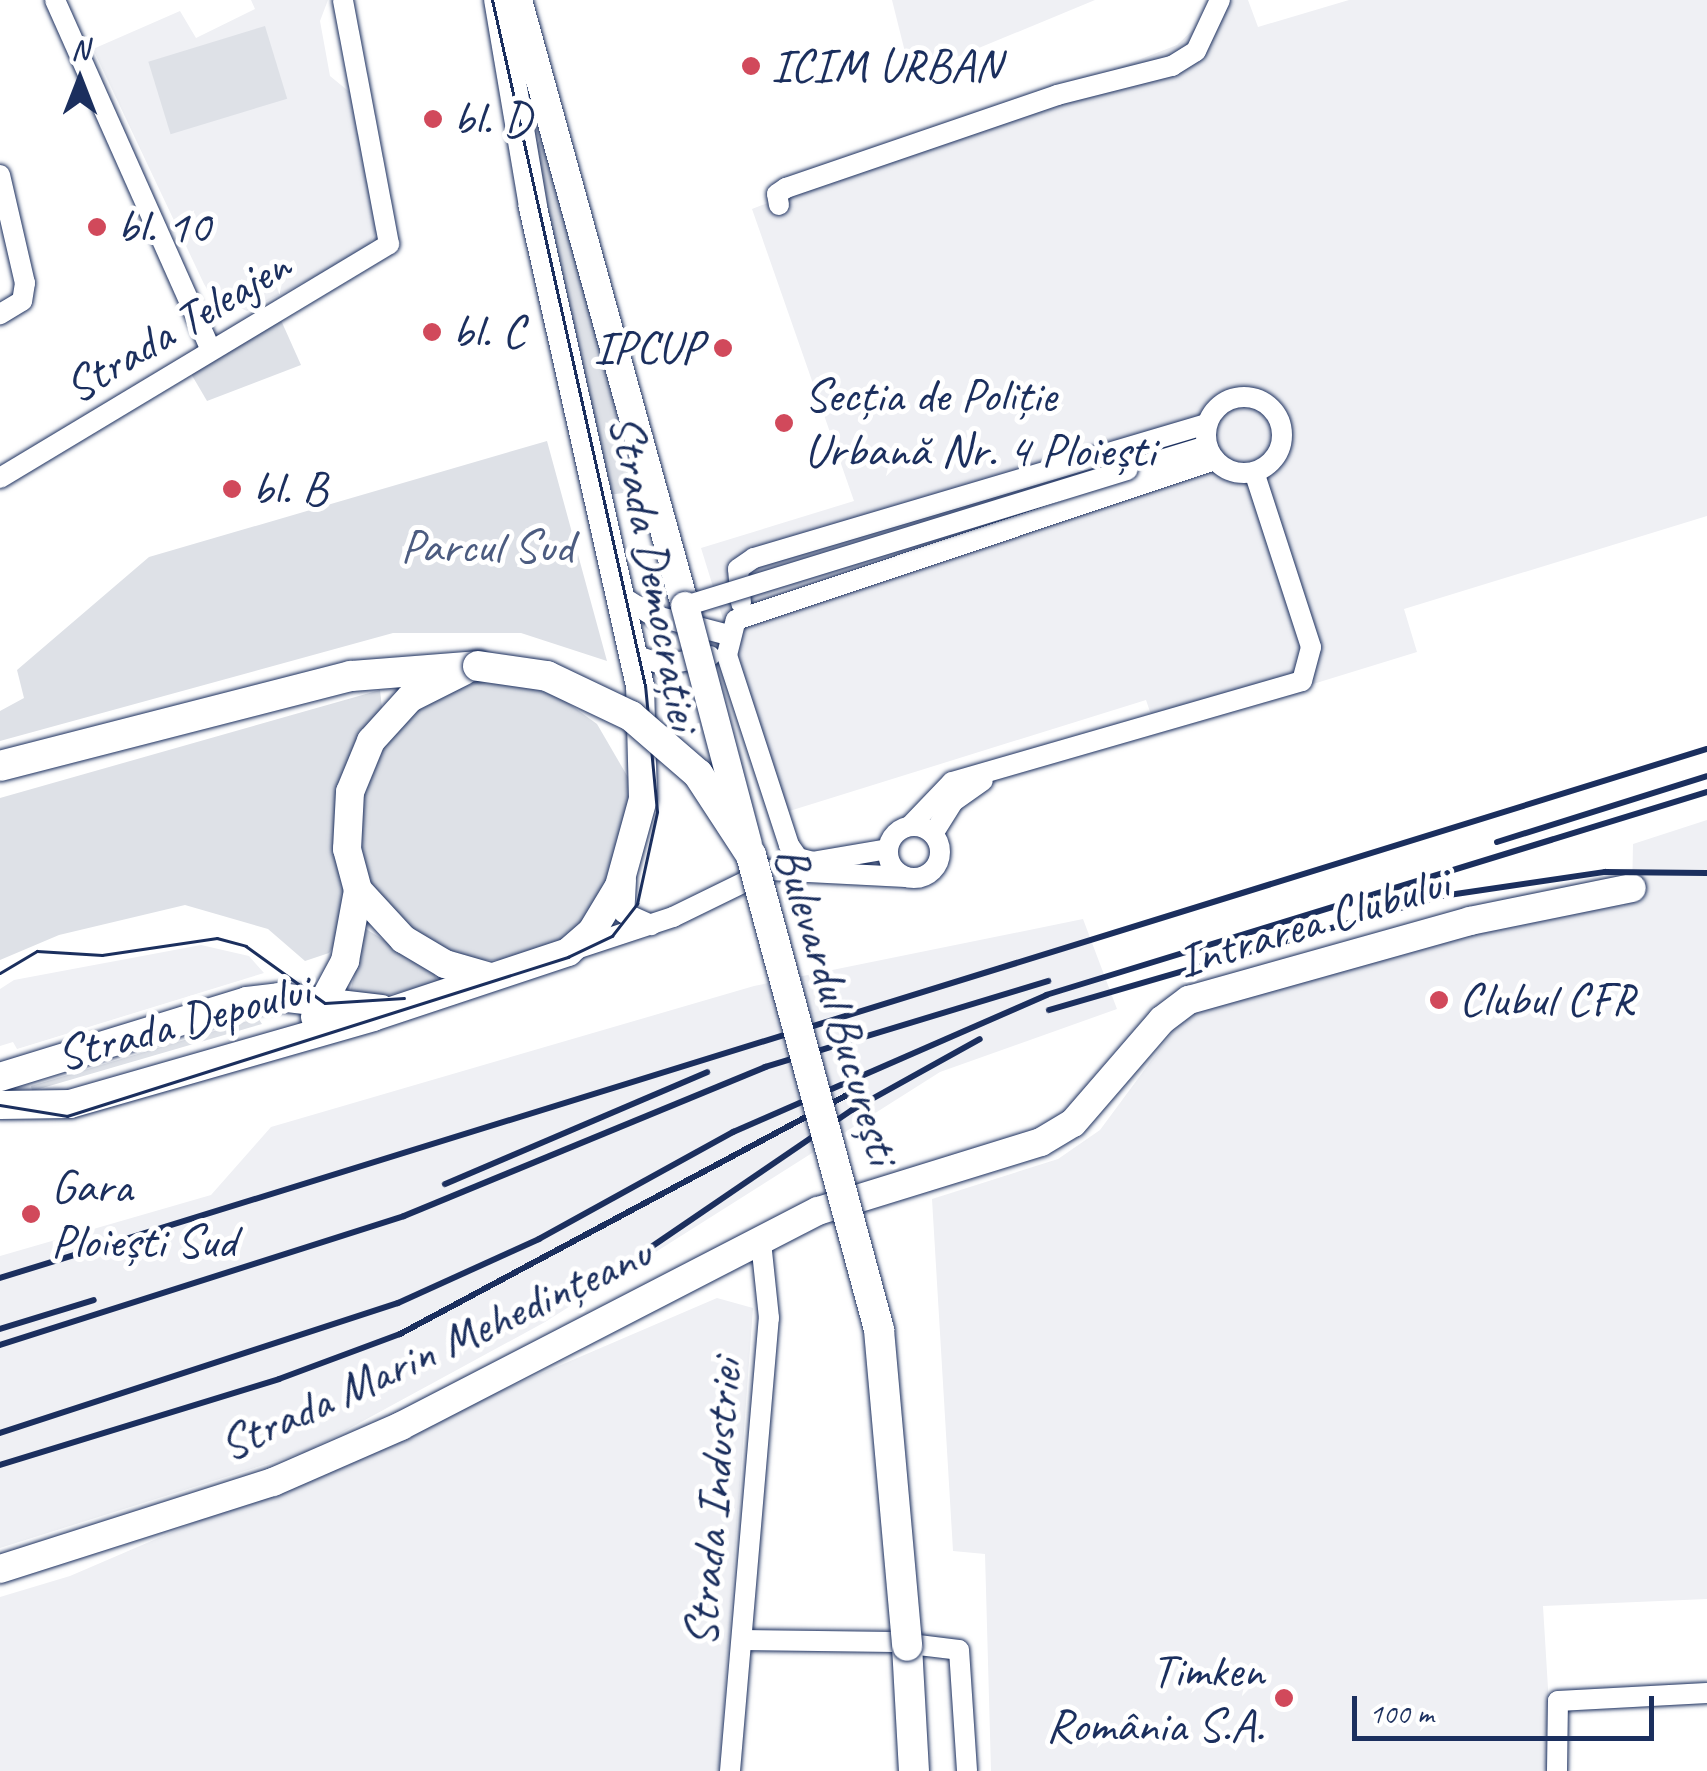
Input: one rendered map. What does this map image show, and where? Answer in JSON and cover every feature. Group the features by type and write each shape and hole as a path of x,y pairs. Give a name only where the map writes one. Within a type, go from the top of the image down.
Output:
{"main road":[{"name":"Strada Democrației","path":"512,5 763,862"},
{"name":"Strada Democrației","path":"491,977 568,952 602,917 634,840 646,744 634,655 526,171 512,5"},
{"name":"Bulevardul București","path":"0,766 351,676 478,666 547,676 631,716 698,774 763,862 879,1330 914,1771"},
{"path":"304,1035 344,960 358,890 347,849 350,792 371,741 396,711 425,688 478,666"},
{"name":"Intrarea Clubului","path":"899,1186 1020,1151 1073,1123 1162,1020 1189,1000 1470,921 1632,888"},
{"path":"358,890 424,954 491,977"},
{"name":"Strada Depoului","path":"0,1105 70,1104 491,977"},
{"name":"Strada Depoului","path":"0,1077 247,1000 388,1009"},
{"name":"Strada Marin Mehedințeanu","path":"0,1570 330,1458 818,1211 899,1186"}],"street":[{"path":"55,0 211,350"},
{"name":"Strada Teleajen","path":"0,478 389,244 343,0"},
{"path":"779,205 778,194 786,188 1057,95 1172,66 1196,51 1220,0"},
{"path":"0,174 26,283 22,301 0,314"},
{"path":"640,686 664,665 727,644 744,614 738,568 776,552 1208,424 1231,399 1247,398 1269,407 1281,444 1274,458 1254,472 1237,472 1211,453 1128,470 685,606"},
{"path":"1208,424 1211,453"},
{"path":"744,614 1211,453"},
{"path":"906,876 890,863 888,849 894,834 910,826 943,786 1302,681 1311,647 1254,472"},
{"path":"796,597 799,567 820,538"},
{"path":"776,552 799,567"},
{"path":"621,596 652,614 727,644"},
{"path":"727,644 789,845 813,862 888,849"},
{"path":"634,655 664,665"},
{"path":"934,834 962,794 1006,768"},
{"path":"763,862 925,876 936,866 941,850 934,834 910,826"},
{"path":"634,840 621,903 629,920 651,925"},
{"path":"568,952 651,925 789,845"},
{"name":"Strada Industriei","path":"730,1771 769,1318 762,1242"},
{"path":"742,1640 959,1650 968,1771"},
{"path":"1557,1771 1558,1701 1707,1693"}],"shaded area":[{"path":"251,0 328,0 320,21 330,76 352,94 380,225 365,251 247,311 210,294 204,284 93,49 180,11 196,38 255,9"},
{"path":"892,0 1095,0 911,76"},
{"path":"1224,0 1248,0 1258,27 1349,0 1707,0 1707,516 1404,609 1417,652 1157,732 1146,700 783,813 701,548 854,501 752,209 1177,45"},
{"name":"Timken România S.A.","path":"1707,820 1707,1599 1543,1606 1553,1771 991,1771 985,1554 953,1551 932,1199 1058,1159 1100,1130 1185,1015 1553,904 1624,906 1625,894 1632,893 1633,844"},
{"path":"1083,919 1117,1009 940,1072 545,1322 308,1451 0,1548 0,1256 211,1195 271,1127 754,986"},
{"path":"201,945 249,956 264,973 17,1049 13,1042 0,1046 0,989 14,980"},
{"path":"717,1298 753,1308 719,1771 0,1771 0,1597 70,1576"}],"green space":[{"path":"265,26 287,99 171,134 148,62"},
{"path":"541,139 547,145 637,491 609,495 531,152"},
{"path":"280,318 301,365 207,401 190,372"},
{"name":"Parcul Sud","path":"547,441 607,661 521,633 393,633 0,741 0,711 24,698 17,670 149,557"},
{"name":"Parcul Sud","path":"476,683 520,684 561,698 597,724 629,779 630,802 607,888 576,935 515,960 471,960 430,945 394,919 369,883 356,841 357,797 371,756 398,721 434,696"},
{"name":"Parcul Sud","path":"380,690 382,708 359,744 344,873 345,930 329,953 305,961 268,929 185,905 59,935 0,960 0,798"},
{"path":"366,929 432,970 438,982 358,1003 349,996"},
{"path":"258,1018 262,1024 32,1091 31,1086"}],"tram line":[{"path":"0,1105 67,1116 568,957 612,936 637,904 657,812 645,686 492,0"},
{"path":"0,973 37,951 102,955 217,938 246,946 325,1003 404,998"}],"railway":[{"path":"0,1278 1707,749"},
{"path":"1497,842 1707,776"},
{"path":"0,1433 398,1303 539,1239 733,1132 1046,995 1707,792"},
{"path":"1049,1010 1442,896 1605,872 1707,873"},
{"path":"0,1345 404,1216 765,1067 1048,981"},
{"path":"651,1247 852,1110 980,1039"},
{"path":"445,1184 707,1072"},
{"path":"0,1465 279,1379 400,1334 862,1087"},
{"path":"0,1329 94,1300"}],"place":[{"name":"ICIM URBAN","path":"751,66"},
{"name":"bl. D","path":"433,119"},
{"name":"bl. 10","path":"97,227"},
{"name":"bl. C","path":"432,332"},
{"name":"IPCUP","path":"723,348"},
{"name":"Secția de Poliție Urbană Nr. 4 Ploiești","path":"784,423"},
{"name":"bl. B","path":"232,489"},
{"name":"Clubul CFR","path":"1439,1000"},
{"name":"Gara Ploiești Sud","path":"31,1214"},
{"name":"Timken România S.A.","path":"1284,1698"}]}
